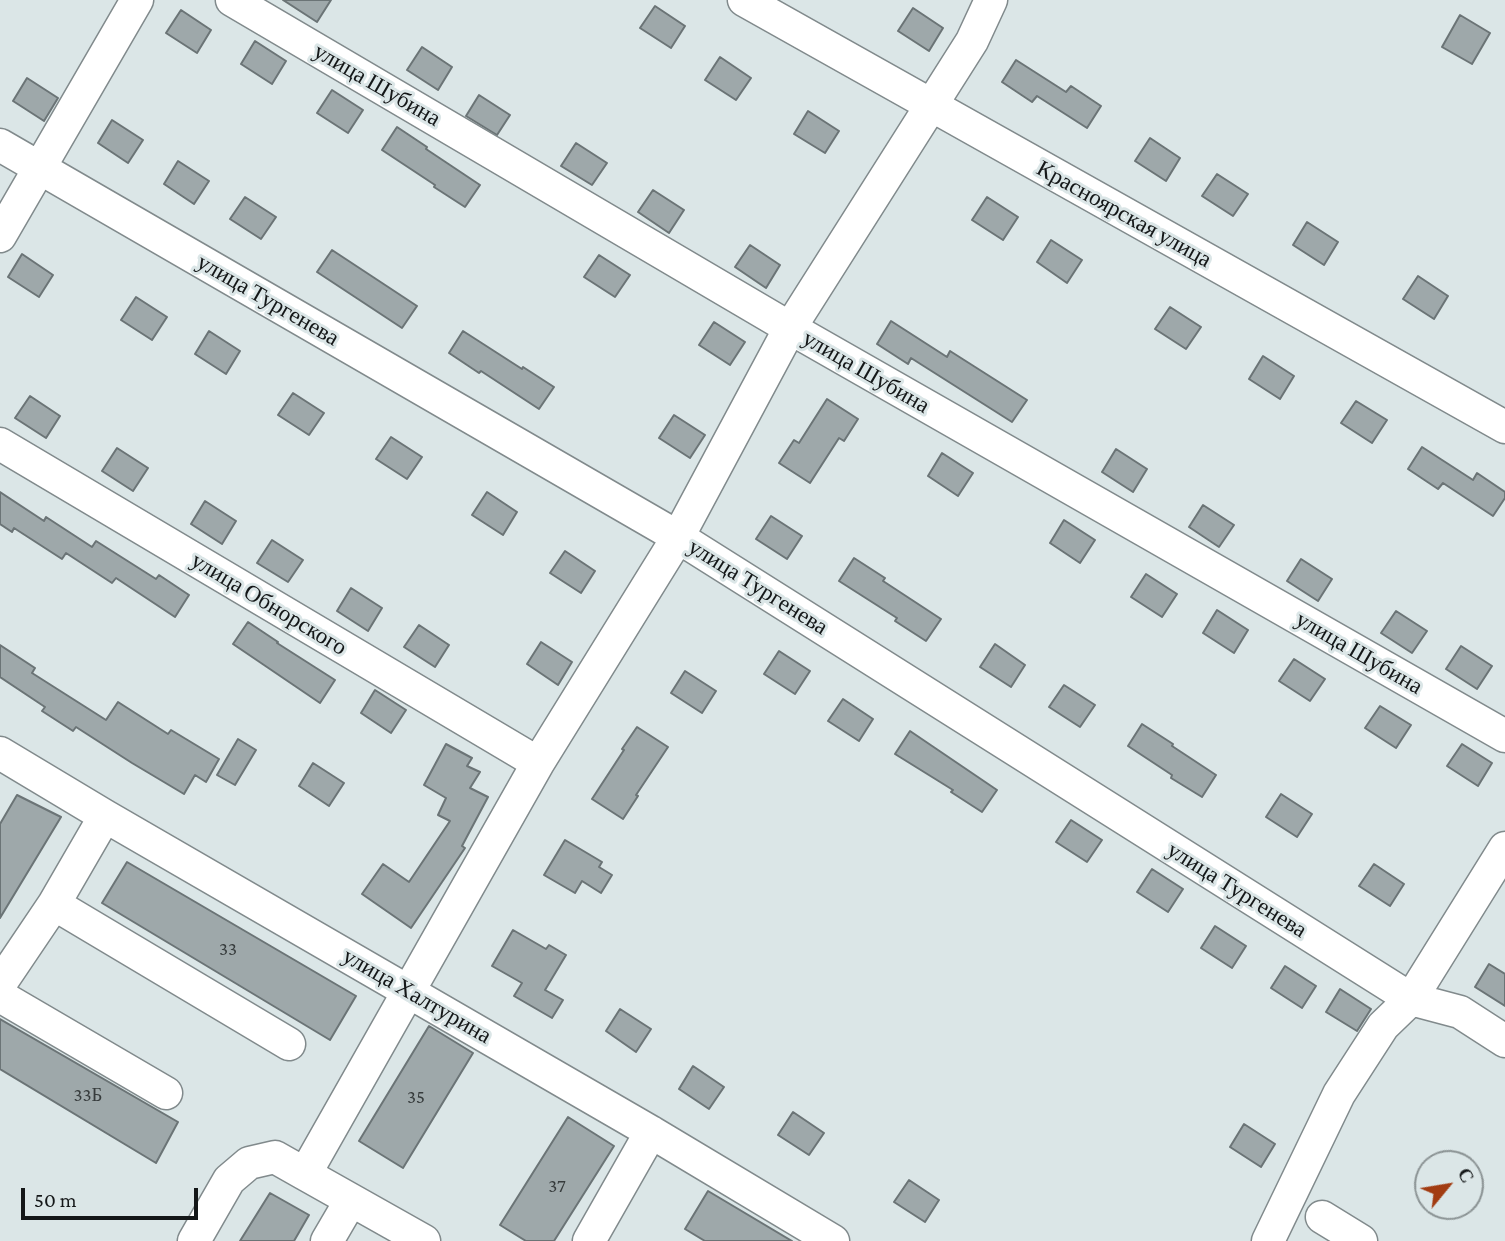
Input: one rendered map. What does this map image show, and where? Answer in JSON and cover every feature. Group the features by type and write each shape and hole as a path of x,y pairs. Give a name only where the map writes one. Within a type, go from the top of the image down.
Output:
{"street":[{"path":"0,236 137,0"},
{"name":"улица Шубина","path":"232,0 790,328 1505,736"},
{"name":"Красноярская улица","path":"744,0 1505,427"},
{"path":"305,1174 538,763 678,537 790,328 972,41 991,0"},
{"name":"улица Тургенева","path":"0,145 678,537 1411,999 1460,1012 1505,1041"},
{"name":"улица Обнорского","path":"0,444 538,763"},
{"name":"улица Халтурина","path":"0,753 833,1241"},
{"path":"0,984 54,904 105,816"},
{"path":"1268,1241 1339,1094 1383,1026 1411,999 1505,848"},
{"path":"54,904 289,1044"},
{"path":"0,996 166,1093"},
{"path":"589,1241 650,1132"},
{"path":"194,1241 229,1180 249,1164 275,1157 424,1241"},
{"path":"327,1241 351,1200"},
{"path":"1322,1217 1362,1241"}],"building":[{"path":"283,0 331,0 317,22"},
{"path":"655,6 685,26 671,48 640,28"},
{"path":"913,8 943,28 929,51 898,31"},
{"path":"181,10 211,30 197,53 166,33"},
{"path":"1460,15 1490,33 1472,64 1442,47"},
{"path":"255,41 286,61 272,84 241,64"},
{"path":"422,47 452,67 438,90 407,70"},
{"path":"720,57 751,78 736,100 705,80"},
{"path":"1016,60 1066,92 1071,86 1101,106 1087,128 1037,96 1032,102 1002,82"},
{"path":"27,78 58,98 44,121 13,101"},
{"path":"332,90 363,110 348,133 317,113"},
{"path":"479,95 510,115 497,135 466,116"},
{"path":"808,111 839,131 825,153 794,134"},
{"path":"112,120 143,140 128,163 98,143"},
{"path":"397,127 480,185 465,207 382,150"},
{"path":"1150,138 1180,158 1166,181 1135,161"},
{"path":"576,143 607,163 592,185 561,166"},
{"path":"178,161 209,181 194,204 164,184"},
{"path":"1217,174 1248,194 1233,216 1202,196"},
{"path":"653,190 684,210 669,233 638,212"},
{"path":"245,197 276,217 261,239 230,219"},
{"path":"987,197 1018,217 1003,240 972,220"},
{"path":"1307,222 1338,242 1324,265 1293,245"},
{"path":"1051,240 1082,260 1067,283 1037,262"},
{"path":"750,245 780,265 766,288 735,267"},
{"path":"332,250 417,306 402,328 317,272"},
{"path":"22,254 53,275 39,297 8,277"},
{"path":"599,255 630,275 615,297 584,277"},
{"path":"1418,276 1448,296 1434,319 1403,299"},
{"path":"136,297 167,317 152,340 121,320"},
{"path":"1170,307 1201,327 1186,349 1155,329"},
{"path":"891,321 947,357 950,351 1027,400 1012,422 911,358 908,364 877,344"},
{"path":"714,322 745,342 730,365 699,345"},
{"path":"209,331 240,351 226,374 195,354"},
{"path":"463,331 554,387 539,409 449,353"},
{"path":"1263,356 1294,376 1280,399 1249,379"},
{"path":"293,393 324,413 309,435 278,415"},
{"path":"30,396 60,416 46,438 15,418"},
{"path":"827,399 858,419 844,441 839,438 810,483 779,463 794,440 799,443"},
{"path":"1356,401 1387,420 1372,443 1341,423"},
{"path":"674,415 705,435 690,458 659,438"},
{"path":"391,437 422,457 407,479 376,459"},
{"path":"1422,447 1473,480 1477,473 1505,492 1505,498 1493,516 1443,483 1438,489 1408,469"},
{"path":"117,448 148,468 133,491 102,471"},
{"path":"1116,449 1147,469 1133,492 1102,472"},
{"path":"942,453 973,473 958,496 928,476"},
{"path":"0,492 44,521 46,517 92,547 96,541 156,579 159,575 189,595 175,617 116,578 112,583 66,553 62,559 14,528 12,532 0,524"},
{"path":"487,492 517,512 503,535 472,515"},
{"path":"205,501 236,521 222,544 191,524"},
{"path":"1203,505 1234,525 1219,547 1189,527"},
{"path":"771,516 802,536 787,559 756,539"},
{"path":"1064,520 1095,540 1080,563 1050,543"},
{"path":"272,540 303,560 288,582 257,563"},
{"path":"565,551 595,571 581,593 550,573"},
{"path":"854,558 885,578 883,581 941,619 926,641 895,621 897,618 839,581"},
{"path":"1301,559 1332,579 1318,601 1287,581"},
{"path":"1146,574 1177,594 1162,617 1131,597"},
{"path":"351,588 382,608 368,631 337,611"},
{"path":"1217,610 1248,630 1234,653 1203,633"},
{"path":"1396,611 1427,631 1412,653 1381,633"},
{"path":"248,622 335,680 320,703 233,644"},
{"path":"419,625 449,645 435,667 404,647"},
{"path":"541,642 572,662 558,685 527,664"},
{"path":"995,644 1025,665 1011,687 980,667"},
{"path":"0,645 35,668 32,673 106,720 118,702 168,734 171,730 219,759 206,782 195,775 184,794 76,727 73,731 42,711 45,707 0,677"},
{"path":"1461,646 1492,666 1477,689 1446,669"},
{"path":"779,651 810,671 795,694 764,674"},
{"path":"1294,659 1325,679 1310,701 1279,681"},
{"path":"685,671 716,691 702,713 671,693"},
{"path":"1064,685 1095,705 1080,727 1049,707"},
{"path":"375,690 406,710 391,733 361,713"},
{"path":"843,699 873,719 859,741 828,721"},
{"path":"1380,706 1411,725 1396,748 1365,728"},
{"path":"1142,724 1216,775 1202,797 1128,746"},
{"path":"637,727 668,747 623,819 592,799"},
{"path":"910,731 997,790 982,812 951,792 953,790 895,754"},
{"path":"238,739 256,750 235,785 217,775"},
{"path":"446,744 472,758 467,766 480,772 470,788 488,797 462,846 465,848 411,928 362,894 383,864 409,882 450,821 438,815 446,798 424,785"},
{"path":"1462,744 1492,763 1478,786 1447,766"},
{"path":"313,763 344,783 329,806 299,786"},
{"path":"1281,794 1312,814 1297,837 1266,817"},
{"path":"17,795 61,817 0,918 0,824"},
{"path":"1071,820 1102,840 1087,862 1056,842"},
{"path":"565,840 602,862 599,867 612,875 601,893 582,881 575,893 544,875"},
{"path":"127,862 356,996 330,1040 102,903"},
{"path":"1374,864 1404,884 1390,906 1359,886"},
{"path":"1152,869 1183,889 1168,912 1137,892"},
{"path":"1215,926 1246,946 1232,968 1201,948"},
{"path":"513,930 546,949 549,945 566,955 545,990 563,1000 552,1018 514,996 522,983 492,966"},
{"path":"1489,964 1505,974 1505,1006 1475,987"},
{"path":"1285,966 1316,986 1302,1008 1271,988"},
{"path":"1340,989 1371,1009 1357,1031 1326,1012"},
{"path":"620,1009 651,1029 636,1052 606,1031"},
{"path":"0,1019 178,1122 156,1163 0,1069"},
{"path":"429,1026 473,1053 403,1168 359,1141"},
{"path":"693,1066 724,1087 709,1109 679,1089"},
{"path":"793,1112 824,1133 809,1155 778,1135"},
{"path":"568,1117 614,1146 554,1241 526,1241 500,1225"},
{"path":"1244,1124 1275,1144 1261,1167 1230,1147"},
{"path":"909,1180 939,1200 925,1222 894,1202"},
{"path":"708,1191 792,1241 705,1241 685,1229"},
{"path":"270,1193 309,1215 294,1241 240,1241"}]}
